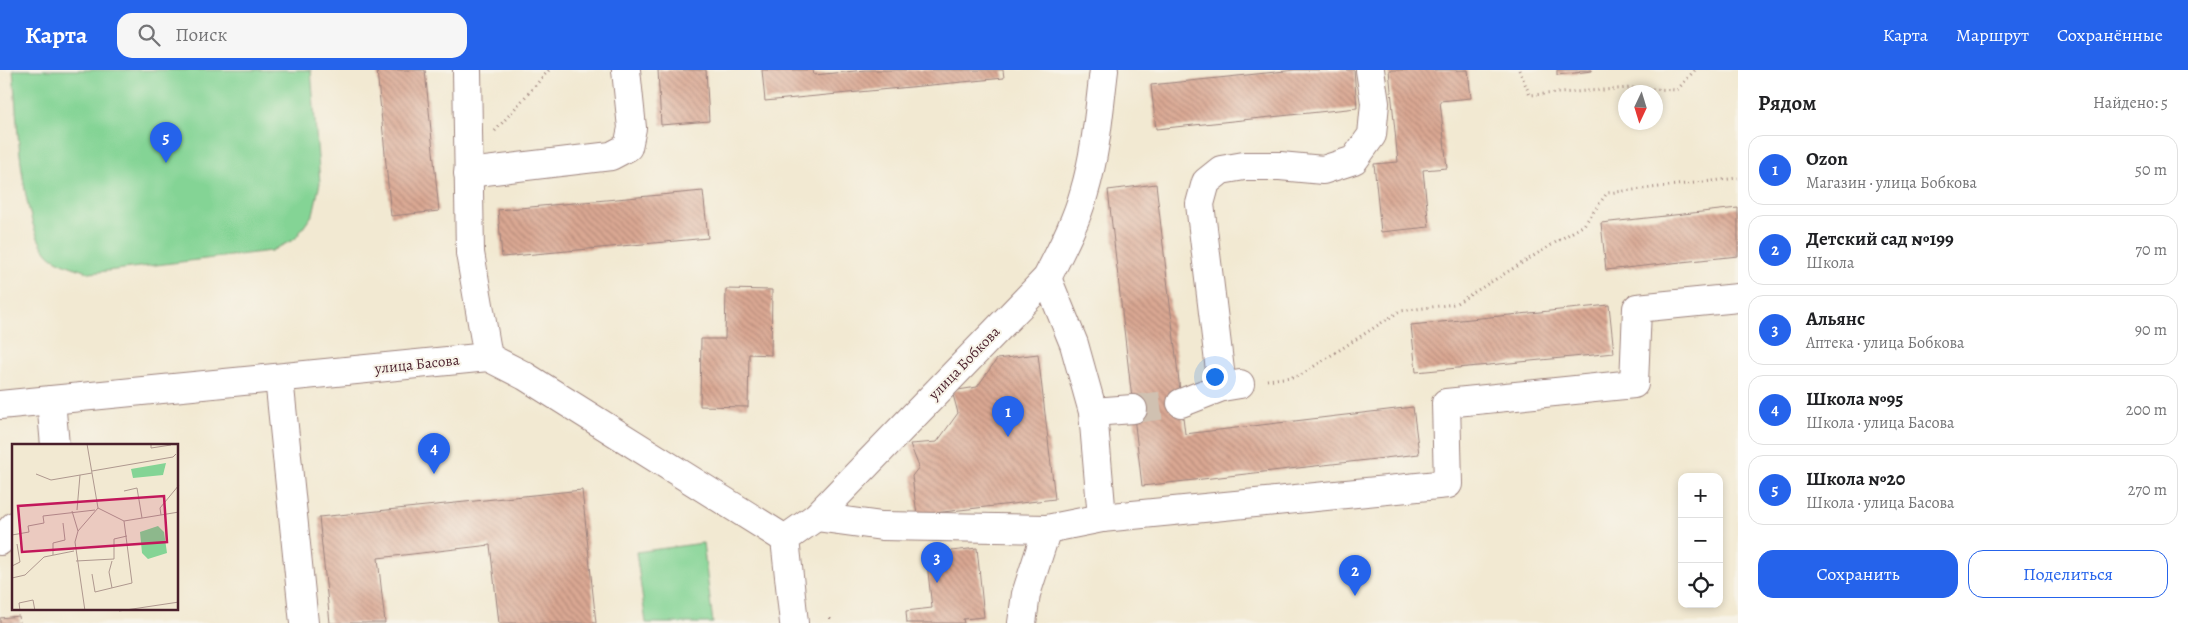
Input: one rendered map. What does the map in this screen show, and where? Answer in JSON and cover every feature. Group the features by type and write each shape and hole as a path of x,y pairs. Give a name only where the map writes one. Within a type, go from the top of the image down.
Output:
{"street":[{"path":"467,70 470,252 488,357 525,376 785,539 794,623"},
{"path":"468,167 611,156 628,147 632,128 626,70"},
{"name":"улица Бобкова","path":"785,539 816,517 1047,278 1068,234 1084,193 1093,151 1104,70"},
{"path":"1181,403 1232,385 1200,204 1206,182 1221,170 1244,166 1280,166 1323,170 1354,160 1372,135 1375,103 1370,70"},
{"path":"1047,278 1074,344 1092,412 1102,518"},
{"path":"816,517 882,526 1047,529 1102,518 1448,484 1446,403 1634,384 1637,308 1738,298"},
{"name":"улица Басова","path":"0,406 488,357"},
{"path":"279,378 304,623"},
{"path":"51,400 55,444"},
{"path":"1092,412 1133,409"},
{"path":"0,541 12,528"},
{"path":"1022,623 1026,594 1047,529"}],"path":[{"path":"468,167 549,70"},
{"path":"1519,70 1530,94 1631,88 1677,90 1694,70"},
{"path":"1232,385 1299,376 1400,311 1454,304 1584,225 1607,193 1738,178"}],"green space":[{"path":"13,70 311,70 320,183 313,214 295,239 271,251 90,273 61,262 48,254 39,239 31,219 18,139"},
{"path":"703,543 713,623 646,623 636,552"}],"building":[{"path":"377,70 425,70 439,211 391,216"},
{"path":"658,70 706,70 709,121 661,125"},
{"path":"762,70 813,70 814,75 865,70 1003,70 1004,78 765,101"},
{"path":"1295,70 1354,70 1357,108 1156,129 1151,85"},
{"path":"1389,70 1468,70 1471,98 1440,101 1447,168 1423,170 1429,227 1381,232 1374,164 1398,162"},
{"path":"1557,70 1592,70 1592,71 1557,75"},
{"path":"1156,184 1185,434 1413,407 1419,454 1142,486 1108,190"},
{"path":"703,191 708,238 502,257 498,210"},
{"path":"1738,208 1738,256 1606,270 1601,223"},
{"path":"726,289 772,290 771,355 749,354 748,407 700,406 701,339 725,339"},
{"path":"1609,305 1614,353 1416,372 1411,325"},
{"path":"1038,354 1055,499 917,515 912,476 919,467 910,444 937,442 958,413 952,391 977,387 997,359"},
{"path":"582,490 596,623 499,623 490,545 378,558 385,623 330,623 319,517"},
{"path":"977,548 984,617 963,619 964,623 907,623 906,611 932,608 926,554"},
{"path":"19,616 20,623 0,623 0,618"}],"tunnel":[{"path":"1133,409 1181,403"}],"place":[{"name":"Школа №20","path":"166,163"},
{"name":"Ozon","path":"1008,437"},
{"name":"Школа №95","path":"434,474"},
{"name":"Альянс","path":"937,583"},
{"name":"Детский сад №199","path":"1355,596"}]}
